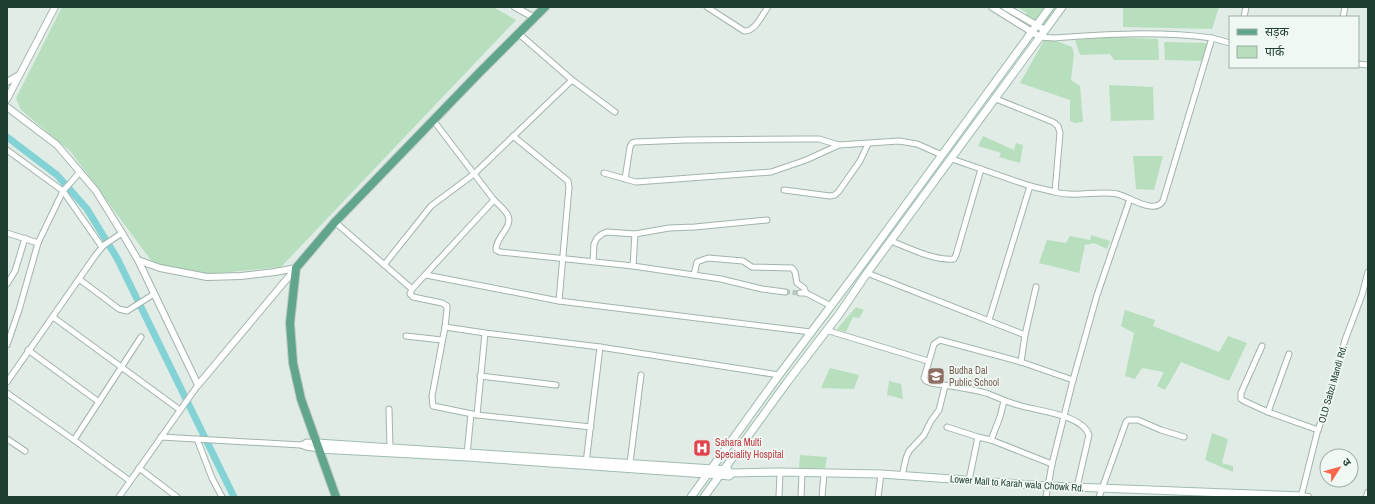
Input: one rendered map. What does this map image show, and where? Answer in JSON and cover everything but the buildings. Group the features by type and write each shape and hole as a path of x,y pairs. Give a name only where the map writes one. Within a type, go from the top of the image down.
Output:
{"main road":[{"path":"336,497 301,399 293,364 290,323 296,268 335,222 533,17 545,7"},
{"path":"691,497 779,374 831,306 1050,7"},
{"path":"704,497 840,313 867,273 1062,7"},
{"path":"799,347 809,353"},
{"path":"318,446 710,471"},
{"path":"586,463 630,464 710,471"},
{"name":"Lower Mall to Karah wala Chowk Rd.","path":"710,471 722,472 729,476 732,473 780,472 881,474 1048,486 1198,494 1301,497"}],"street":[{"path":"7,99 55,7"},
{"path":"515,7 533,17"},
{"path":"709,7 744,31 754,27 768,7"},
{"path":"992,7 1040,37 1054,38 1153,33 1190,35 1212,38 1229,43"},
{"path":"1005,7 1045,30 1054,38"},
{"path":"518,33 572,80 615,112"},
{"path":"952,159 1030,186 1055,192 1073,194 1115,194 1149,206 1155,207 1160,205 1163,201 1212,38"},
{"path":"7,82 20,74"},
{"path":"384,265 431,206 474,174 572,80"},
{"path":"996,99 1053,122 1058,126 1060,133 1055,192"},
{"path":"7,107 57,145 96,191 138,260 198,385"},
{"path":"433,120 494,200 508,215 510,220 508,226 496,246 496,250 500,252 634,266 721,279 762,289 785,292"},
{"path":"513,136 568,181 569,187 559,301"},
{"path":"625,179 630,147 632,143 635,142 819,139 838,145 899,141 910,142 942,155"},
{"path":"784,190 830,196 835,195 860,161 868,144"},
{"path":"604,173 636,182 771,172 806,160 838,145"},
{"path":"7,150 64,189 103,246"},
{"path":"891,241 933,257 946,260 954,259 981,169"},
{"path":"7,345 19,310 38,243 64,189 80,172"},
{"path":"989,320 1030,186"},
{"path":"1046,497 1052,464 1073,380 1097,295 1130,199"},
{"path":"494,200 412,289 410,294 413,297 442,303 447,306 445,327 432,396 433,406 471,414 591,427"},
{"path":"593,261 594,244 597,238 607,232 636,234 669,228 767,220"},
{"path":"335,222 412,289"},
{"path":"7,233 38,243"},
{"path":"7,382 28,350 103,246 122,233"},
{"path":"634,266 636,234"},
{"path":"7,284 15,271 25,238"},
{"path":"694,275 697,262 708,258 743,261 752,267 792,268 795,272 797,283 802,286 803,293 831,306"},
{"path":"138,260 160,268 207,277 241,276 296,268"},
{"path":"119,497 198,385 296,268"},
{"name":"OLD Sabzi Mandi Rd.","path":"1301,497 1318,430 1330,395 1344,340 1362,295 1368,272"},
{"path":"867,273 1025,335"},
{"path":"426,275 559,301 811,332"},
{"path":"79,279 119,309 124,311 138,305 154,294"},
{"path":"1021,362 1025,335 1036,287"},
{"path":"1362,295 1368,297"},
{"path":"53,316 180,410"},
{"path":"445,327 485,334 600,347 779,374"},
{"path":"826,330 928,362"},
{"path":"477,414 485,334"},
{"path":"406,336 442,340"},
{"path":"74,440 141,337"},
{"path":"1073,380 1021,362 940,340 934,344 924,378 931,384 985,393 1019,406 1064,416 1082,425 1088,430 1090,435 1077,487"},
{"path":"1262,346 1241,393 1241,398 1244,401 1268,412 1318,430"},
{"path":"586,463 600,347"},
{"path":"28,350 99,402"},
{"path":"1268,412 1289,354"},
{"path":"7,371 11,376"},
{"path":"630,464 641,375"},
{"path":"480,376 556,385"},
{"path":"902,476 909,451 924,435 931,421 938,414 945,386"},
{"path":"7,393 130,481"},
{"path":"991,440 1000,417 1004,401"},
{"path":"389,408 390,450"},
{"path":"467,455 471,414"},
{"path":"1099,497 1128,420 1138,420 1161,430 1184,437"},
{"path":"947,427 991,440 1052,464"},
{"path":"161,437 301,445 306,447 318,446"},
{"path":"969,480 978,437"},
{"path":"7,439 25,451"},
{"path":"197,439 212,478 222,497"},
{"path":"139,468 177,497"},
{"path":"779,497 780,472"},
{"path":"800,497 802,472"},
{"path":"822,497 824,473"},
{"path":"878,497 881,474"},
{"path":"1366,497 1368,492"},
{"path":"1301,497 1308,497"}],"green space":[{"path":"62,7 493,7 516,20 281,267 210,274 156,267 70,151 21,110 16,98"},
{"path":"1017,7 1056,7 1041,29 1023,17 1027,13"},
{"path":"1123,7 1219,7 1212,29 1123,27"},
{"path":"1046,37 1072,47 1074,54 1071,80 1080,86 1083,122 1075,123 1070,121 1070,100 1020,83"},
{"path":"1114,37 1158,39 1159,60 1114,60 1110,54 1080,55 1075,40"},
{"path":"1164,42 1207,43 1204,61 1165,60"},
{"path":"1109,85 1153,87 1154,120 1111,121"},
{"path":"983,136 1014,150 1016,143 1023,145 1020,163 999,157 1001,153 978,146"},
{"path":"1133,156 1163,156 1154,190 1136,189"},
{"path":"1091,235 1110,241 1107,249 1094,243 1085,245 1079,273 1039,263 1047,240 1066,243 1070,236 1090,240"},
{"path":"856,307 864,310 859,318 853,317 846,332 837,329"},
{"path":"1125,310 1155,320 1153,326 1219,352 1228,336 1247,343 1229,381 1181,362 1165,390 1157,386 1164,372 1142,368 1135,379 1125,376 1134,333 1121,326"},
{"path":"830,368 859,375 854,389 821,388"},
{"path":"889,381 901,384 903,399 887,395"},
{"path":"1212,433 1228,439 1222,463 1233,466 1233,472 1205,460"},
{"path":"800,455 827,457 825,468 799,468"}],"waterway":[{"path":"7,137 57,175 87,209 117,258 234,497"}],"tunnel":[{"path":"785,292 800,293"}],"place":[{"name":"Budha Dal Public School","path":"936,376"},
{"name":"Sahara Multi Speciality Hospital","path":"702,448"}]}
